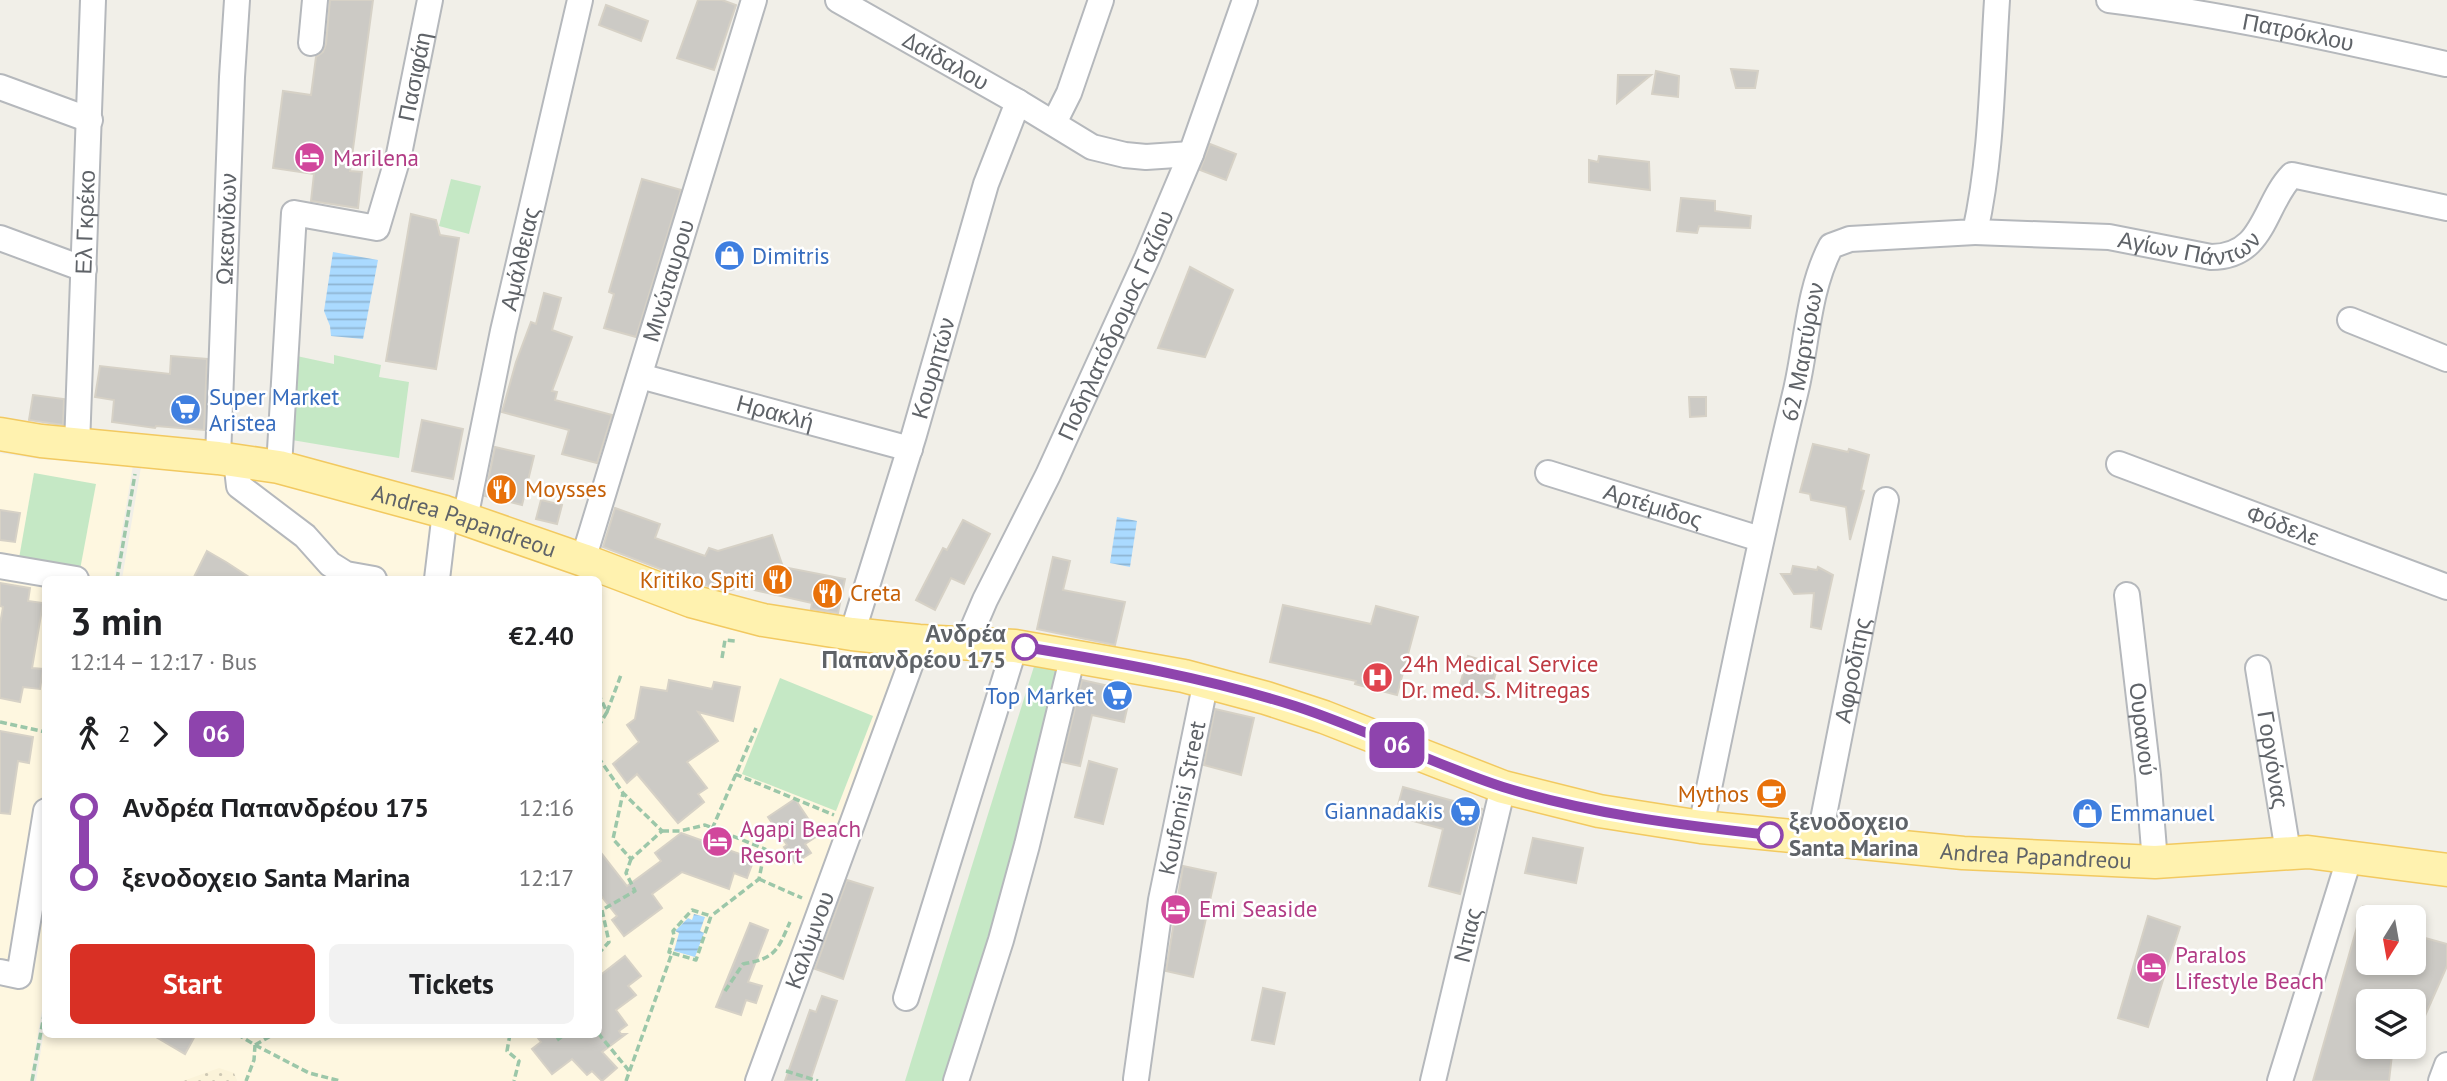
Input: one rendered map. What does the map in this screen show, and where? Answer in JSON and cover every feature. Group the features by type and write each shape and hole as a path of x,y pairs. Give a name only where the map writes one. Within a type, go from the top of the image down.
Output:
{"main road":[{"name":"Andrea Papandreou","path":"0,434 77,446 227,459 279,467 455,516 691,601 763,620 919,641 1015,646 1206,681 1324,716 1503,787 1599,811 1701,827 1963,853 2155,862 2288,852 2350,856 2447,870"}],"street":[{"name":"Ελ Γκρέκο","path":"77,446 93,0"},
{"name":"Ωκεανίδων","path":"237,0 232,77 227,459 239,486 305,536 330,564 346,574 357,576"},
{"path":"311,43 315,0"},
{"name":"Πασιφάη","path":"279,467 294,213 377,228 398,154 430,0"},
{"name":"Αμάλθειας","path":"439,576 503,331 580,0"},
{"name":"Μινώταυρου","path":"583,560 754,0"},
{"name":"Δαίδαλου","path":"838,0 1018,102 1086,144 1107,152 1146,157 1191,154"},
{"path":"1054,123 1069,93 1101,0"},
{"name":"Ποδηλατόδρομος Γαζίου","path":"967,642 985,600 1048,475 1147,258 1191,154 1245,0"},
{"path":"1975,232 1982,200 1988,145 1997,0"},
{"name":"Πατρόκλου","path":"2109,0 2247,23 2446,64"},
{"path":"0,87 90,120"},
{"name":"Κουρητών","path":"852,634 910,449 986,184 1018,102"},
{"name":"Αγίων Πάντων","path":"1975,232 2109,237 2221,257 2242,250 2249,242 2292,174 2447,208"},
{"name":"62 Μαρτύρων","path":"1701,827 1760,539 1802,364 1822,263 1831,246 1850,239 1975,232"},
{"path":"0,239 84,269"},
{"path":"2350,320 2447,359"},
{"name":"Ηρακλή","path":"640,376 910,449"},
{"name":"Φόδελε","path":"2119,464 2447,587"},
{"name":"Αρτέμιδος","path":"1548,473 1760,539"},
{"name":"Αφροδίτης","path":"1819,840 1886,500"},
{"path":"0,566 58,576"},
{"name":"Ουρανού","path":"2127,595 2148,775 2155,862"},
{"name":"Καλύμνου","path":"761,1072 919,641"},
{"path":"906,998 1015,646"},
{"path":"956,1081 1001,940 1073,655"},
{"name":"Γοργόνας","path":"2258,668 2288,852"},
{"name":"Koufonisi Street","path":"1136,1079 1161,900 1206,681"},
{"name":"Ντιας","path":"1433,1081 1503,787"},
{"path":"0,972 19,976 42,835"},
{"path":"2280,1081 2350,856"},
{"path":"2441,1081 2447,1065"}],"path":[{"path":"118,576 140,452"},
{"path":"602,720 621,675"},
{"path":"602,701 607,712"},
{"path":"0,722 42,731"},
{"path":"712,829 756,728"},
{"path":"602,763 623,793 662,831"},
{"path":"736,774 840,817"},
{"path":"623,793 613,839 631,859"},
{"path":"602,950 609,942 602,910 635,891 626,873 631,859 662,831 680,831 705,825 765,849 759,879 711,916 696,960 669,952 673,931 692,910 711,916"},
{"path":"759,879 808,901"},
{"path":"725,991 743,964 761,960 777,952 791,919"},
{"path":"626,1081 672,953"},
{"path":"33,1081 42,1028"},
{"path":"244,1038 309,1073 340,1081"},
{"path":"255,1045 267,1038"},
{"path":"509,1038 507,1051 519,1060 514,1081"},
{"path":"602,1038 630,1072"},
{"path":"246,1081 254,1060 255,1045"},
{"path":"761,1072 818,1081"}],"shaded area":[{"path":"0,453 38,459 133,465 114,576 42,576 42,1010 30,1081 0,1081"},
{"path":"141,467 267,481 449,527 584,576 123,576"},
{"name":"Agapi Beach Resort","path":"602,583 742,632 898,659 754,1081 237,1081 234,1073 183,1081 36,1081 43,1038 602,1038"}],"green space":[{"path":"451,179 481,186 469,234 439,226"},
{"path":"292,355 334,364 334,355 381,365 379,377 409,382 399,458 286,439"},
{"path":"34,473 96,484 79,575 18,564"},
{"path":"1036,660 1066,663 1024,822 945,1081 905,1081"},
{"path":"780,678 873,716 836,811 742,774"}],"sand":[{"path":"219,1068 234,1073 237,1081 183,1081"}],"water":[{"path":"333,252 378,260 363,339 331,336 324,311"},
{"path":"1117,517 1137,521 1130,567 1110,563"},
{"path":"694,914 705,917 700,931 704,933 695,957 674,951 679,933 675,931 688,918 692,920"}],"building":[{"path":"330,0 373,0 350,171 362,172 358,208 311,201 314,174 273,168 283,91 311,95 316,57 323,52 326,44"},
{"path":"698,0 722,0 736,5 714,70 677,58"},
{"path":"606,5 648,21 641,41 599,25"},
{"path":"1731,69 1758,71 1755,88 1736,88"},
{"path":"1656,71 1679,76 1678,97 1652,94"},
{"path":"1618,75 1651,75 1617,103"},
{"path":"1210,144 1236,154 1226,180 1200,170"},
{"path":"1599,156 1649,162 1650,190 1589,182 1589,160 1598,162"},
{"path":"642,179 681,190 636,337 604,328 614,294 609,292"},
{"path":"1681,198 1715,201 1715,211 1751,216 1750,228 1699,226 1697,233 1677,231"},
{"path":"411,214 436,220 440,235 459,238 436,369 386,361"},
{"path":"1190,267 1233,290 1205,357 1158,348"},
{"path":"544,293 561,298 552,330 572,337 552,391 557,392 555,400 612,415 597,463 562,454 569,430 502,412 516,362 531,322 536,324"},
{"path":"171,356 207,359 204,430 155,428 112,422 114,400 95,397 100,366 170,374"},
{"path":"33,395 64,399 63,425 29,420"},
{"path":"1689,397 1706,397 1706,416 1690,417"},
{"path":"422,420 463,429 453,479 412,471"},
{"path":"1813,444 1869,455 1861,490 1864,491 1850,540 1846,507 1811,500 1810,494 1800,492"},
{"path":"495,447 534,456 522,505 485,496"},
{"path":"541,500 562,505 557,524 536,519"},
{"path":"615,508 660,524 655,538 705,556 709,548 718,551 772,535 783,567 845,579 838,613 811,609 812,603 741,587 727,591 697,583 603,547"},
{"path":"0,510 20,513 15,542 0,540"},
{"path":"963,520 990,534 964,584 951,578 935,610 916,600 943,548 947,550"},
{"path":"207,551 247,576 194,576"},
{"path":"1053,557 1070,561 1063,590 1125,602 1115,645 1037,629"},
{"path":"1793,566 1817,570 1818,567 1833,575 1821,629 1811,627 1814,593 1794,594 1781,574 1791,574"},
{"path":"0,583 30,588 28,601 42,603 32,668 42,669 40,689 23,687 20,702 0,698 0,624 3,607 0,606"},
{"path":"1283,605 1371,624 1376,606 1418,617 1397,695 1355,684 1356,681 1270,662"},
{"path":"1468,656 1498,665 1489,697 1459,688"},
{"path":"669,680 712,689 714,682 740,687 733,721 698,712 718,741 687,762 707,788 698,794 704,802 678,823 637,774 627,783 613,764 639,742 627,725 635,719 641,687 667,691"},
{"path":"1082,680 1131,691 1124,722 1092,715 1080,766 1062,762"},
{"path":"1215,709 1254,718 1241,775 1204,765"},
{"path":"0,731 33,737 29,763 18,761 10,814 0,813"},
{"path":"1089,761 1117,769 1103,824 1075,817"},
{"path":"1403,787 1482,809 1460,894 1429,886 1443,829 1395,816"},
{"path":"795,799 819,835 805,844 811,853 795,863 784,847 787,845 768,817"},
{"path":"681,833 754,859 747,878 734,873 729,889 682,872 652,894 662,908 624,936 612,920 617,916 602,897 602,854 627,886 661,861 655,853"},
{"path":"1533,838 1583,848 1576,883 1525,873"},
{"path":"1183,866 1216,873 1193,977 1166,971"},
{"path":"847,880 873,888 843,979 815,969"},
{"path":"2148,916 2180,927 2148,1027 2118,1018"},
{"path":"750,923 768,930 748,982 762,986 756,1003 746,1000 741,1015 716,1007"},
{"path":"2356,930 2356,975 2426,975 2426,938 2447,944 2447,966 2426,1014 2426,989 2356,989 2356,1059 2392,1059 2389,1081 2313,1081"},
{"path":"625,956 641,976 628,986 636,995 616,1010 627,1025 619,1031 626,1034 602,1052 617,1068 602,1081 592,1071 587,1075 572,1059 552,1074 532,1049 541,1042 538,1038 602,1038 602,974"},
{"path":"1263,988 1285,993 1274,1044 1252,1040"},
{"path":"822,996 837,1001 810,1081 785,1081 810,1010 816,1012"},
{"path":"158,1038 194,1038 185,1054"}],"bus line":[{"name":"06","path":"1025,647 1168,672 1266,698 1350,726 1475,777 1538,797 1637,818 1770,835"}],"place":[{"name":"Marilena","path":"310,158"},
{"name":"Dimitris","path":"729,256"},
{"name":"Super Market Aristea","path":"186,410"},
{"name":"Moysses","path":"502,489"},
{"name":"Kritiko Spiti","path":"778,580"},
{"name":"Creta","path":"827,593"},
{"name":"Ανδρέα Παπανδρέου 175","path":"1025,647"},
{"name":"24h Medical Service Dr. med. S. Mitregas","path":"1378,677"},
{"name":"Top Market","path":"1117,696"},
{"name":"Mythos","path":"1772,794"},
{"name":"Giannadakis","path":"1466,811"},
{"name":"Emmanuel","path":"2087,813"},
{"name":"ξενοδοχειο Santa Marina","path":"1770,835"},
{"name":"Agapi Beach Resort","path":"717,842"},
{"name":"Emi Seaside","path":"1176,909"},
{"name":"Paralos Lifestyle Beach","path":"2152,968"}]}
